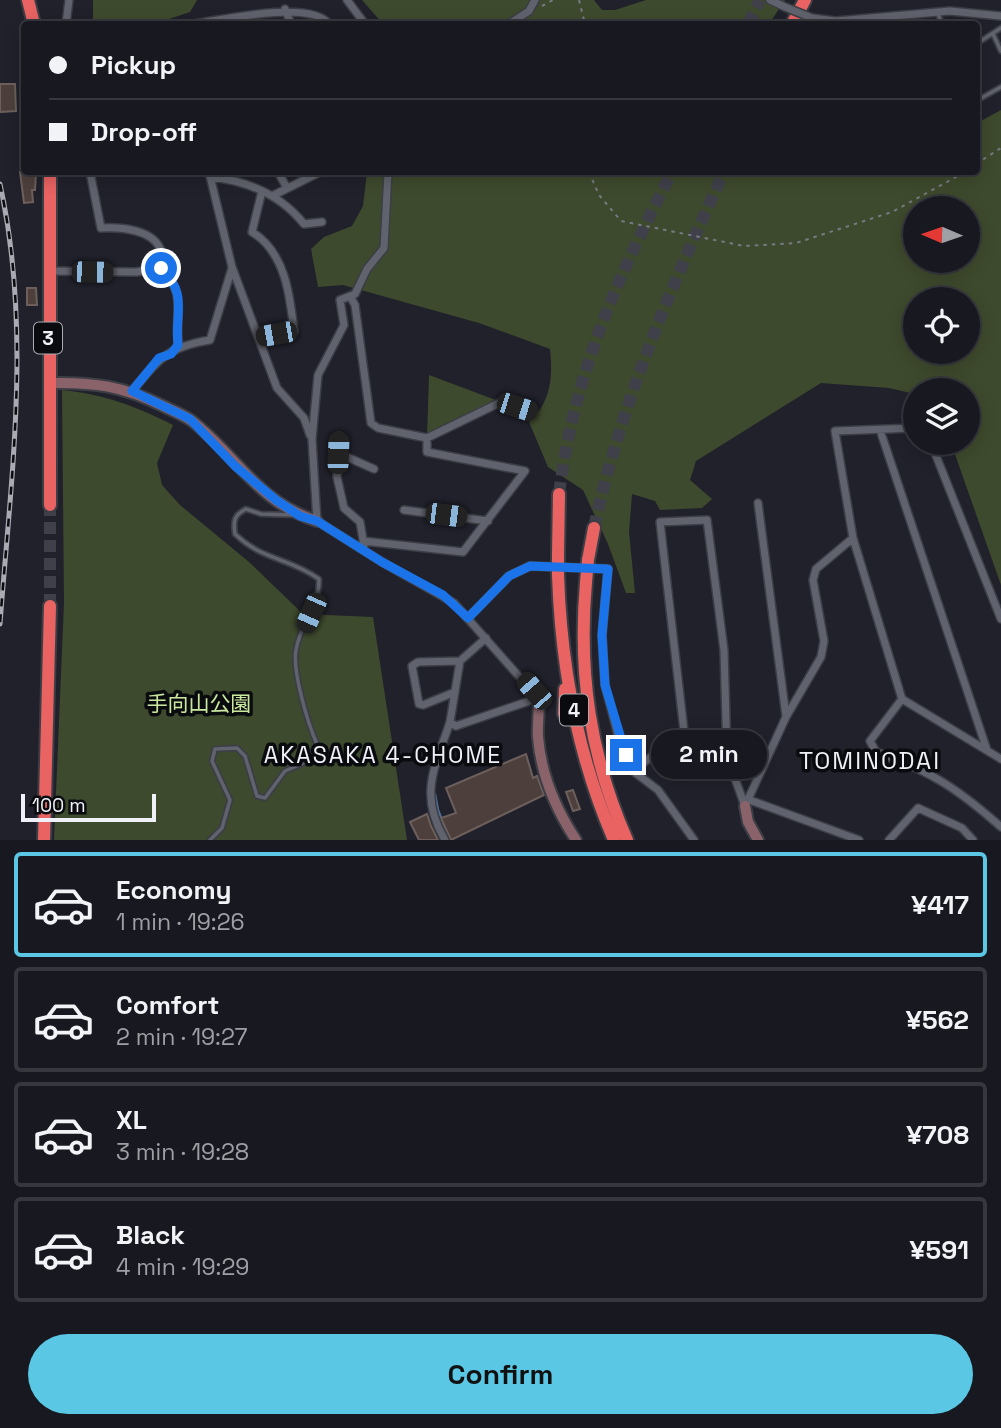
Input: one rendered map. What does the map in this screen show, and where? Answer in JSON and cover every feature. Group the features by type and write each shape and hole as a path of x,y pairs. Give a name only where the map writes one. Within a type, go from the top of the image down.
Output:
{"highway":[{"path":"28,0 33,21"},
{"path":"794,21 804,0"},
{"name":"3","path":"50,175 50,505"},
{"name":"4","path":"559,494 558,575 566,665 587,767 614,840"},
{"name":"4","path":"594,528 588,560 582,645 590,726 605,784 627,840"},
{"path":"44,840 50,606"},
{"path":"564,713 566,665"}],"street":[{"path":"66,21 69,0"},
{"path":"347,0 363,21"},
{"path":"514,21 529,11 535,0"},
{"path":"770,0 812,18 836,21 897,21 937,12 1001,16"},
{"path":"285,9 290,21"},
{"path":"243,20 285,9 309,9 326,21"},
{"path":"91,175 101,228 116,227 151,237 162,251 161,268"},
{"path":"210,175 232,267 258,337 278,388 304,418 312,439"},
{"path":"215,175 243,181 289,205 304,224 322,222"},
{"path":"280,175 287,188"},
{"path":"272,196 314,175"},
{"path":"351,298 367,269 384,247 388,175"},
{"path":"258,337 294,331 290,292 280,268 269,243 252,232 262,191"},
{"path":"178,345 210,340 232,267"},
{"path":"49,271 136,272 161,268"},
{"path":"132,391 159,358 171,354 178,345 177,334 181,318 174,280 161,268"},
{"path":"351,298 355,305 372,423 378,428 427,438 501,402 532,412"},
{"path":"317,521 312,439 318,375 344,325 340,300 351,298"},
{"path":"49,383 82,383 132,391 190,419 253,482 300,516 317,521 365,552 443,595 468,618 538,698 539,741 549,788 559,814 576,840"},
{"path":"903,428 835,431 853,538 902,699 1001,759"},
{"path":"880,429 987,750"},
{"path":"339,436 337,477 344,508 360,522 365,552"},
{"path":"363,541 463,552 525,471 427,452 427,438"},
{"path":"338,453 374,469"},
{"path":"936,455 1001,619"},
{"path":"758,503 786,717"},
{"path":"404,510 488,520"},
{"path":"633,771 684,731 660,522 707,520 724,650 727,757 746,802 748,822 758,840"},
{"path":"746,802 786,717 821,657 824,641 813,580 816,569 853,538"},
{"path":"468,618 509,576 530,566 608,569 602,635 605,685 619,739 633,771 658,790 694,840"},
{"path":"455,692 423,705 418,704 411,666 418,662 460,660 486,638"},
{"path":"445,840 438,828 428,791 450,722 460,660"},
{"path":"450,722 456,726 538,698"},
{"path":"902,699 870,741 876,752 931,774 962,793 1001,827"},
{"path":"746,802 859,840"},
{"path":"889,840 918,808 962,828 973,840"}],"lane":[{"path":"937,12 941,21"},
{"path":"980,42 1001,28"},
{"path":"993,34 1001,51"},
{"path":"980,99 1001,87"},
{"path":"210,840 222,828 230,800 212,761 215,749 237,748 245,756 257,796 265,798 285,771 306,762 317,744 303,702 295,651 320,593 319,579 302,566 253,551 234,534 233,522 238,513 246,509 261,514 300,516"}],"path":[{"path":"579,0 584,21"},
{"path":"980,161 1001,148"},
{"path":"590,175 600,195 621,221 744,246 796,243 880,216 959,175"}],"green space":[{"path":"93,0 197,0 190,12 163,21 93,21"},
{"path":"362,0 594,0 602,10 615,10 646,0 785,0 771,21 380,21"},
{"path":"1001,110 1001,585 955,455 980,455 980,378 903,378 903,391 821,383 696,461 690,480 712,499 702,508 660,510 655,501 632,494 629,532 635,593 626,593 608,544 583,490 548,467 529,422 542,406 549,388 550,349 479,323 343,285 318,287 311,249 324,237 352,226 363,206 367,175 980,175 980,121"},
{"path":"429,375 501,402 427,438"},
{"name":"手向山公園","path":"62,390 119,402 173,425 157,463 162,485 180,505 249,562 303,614 373,617 407,840 54,840 64,603"}],"building":[{"path":"0,84 15,84 16,111 0,112"},
{"path":"20,172 21,175 36,175 35,190 32,190 33,202 24,203"},
{"path":"27,288 36,288 37,305 27,305"},
{"path":"526,754 533,778 537,776 544,795 451,840 441,818 456,813 446,788"},
{"path":"573,790 580,809 573,811 566,792"},
{"path":"427,814 438,840 419,840 410,822"}],"waterway":[{"path":"435,794 438,810 450,840"}],"tunnel":[{"path":"750,21 760,0"},
{"path":"559,494 575,408 600,328 633,250 670,175"},
{"path":"594,528 618,436 649,346 723,175"},
{"path":"50,505 50,606"}],"railway":[{"path":"0,184 10,239 17,349 13,459 0,624"}],"district":[{"name":"AKASAKA 4-CHOME","path":"383,755"},
{"name":"TOMINODAI","path":"870,760"}],"route":[{"path":"161,268 174,280 181,318 177,334 178,345 171,354 159,358 132,391 190,419 235,466 276,500 443,595 468,618 509,576 530,566 608,569 602,635 605,685 619,739 626,755"}]}
